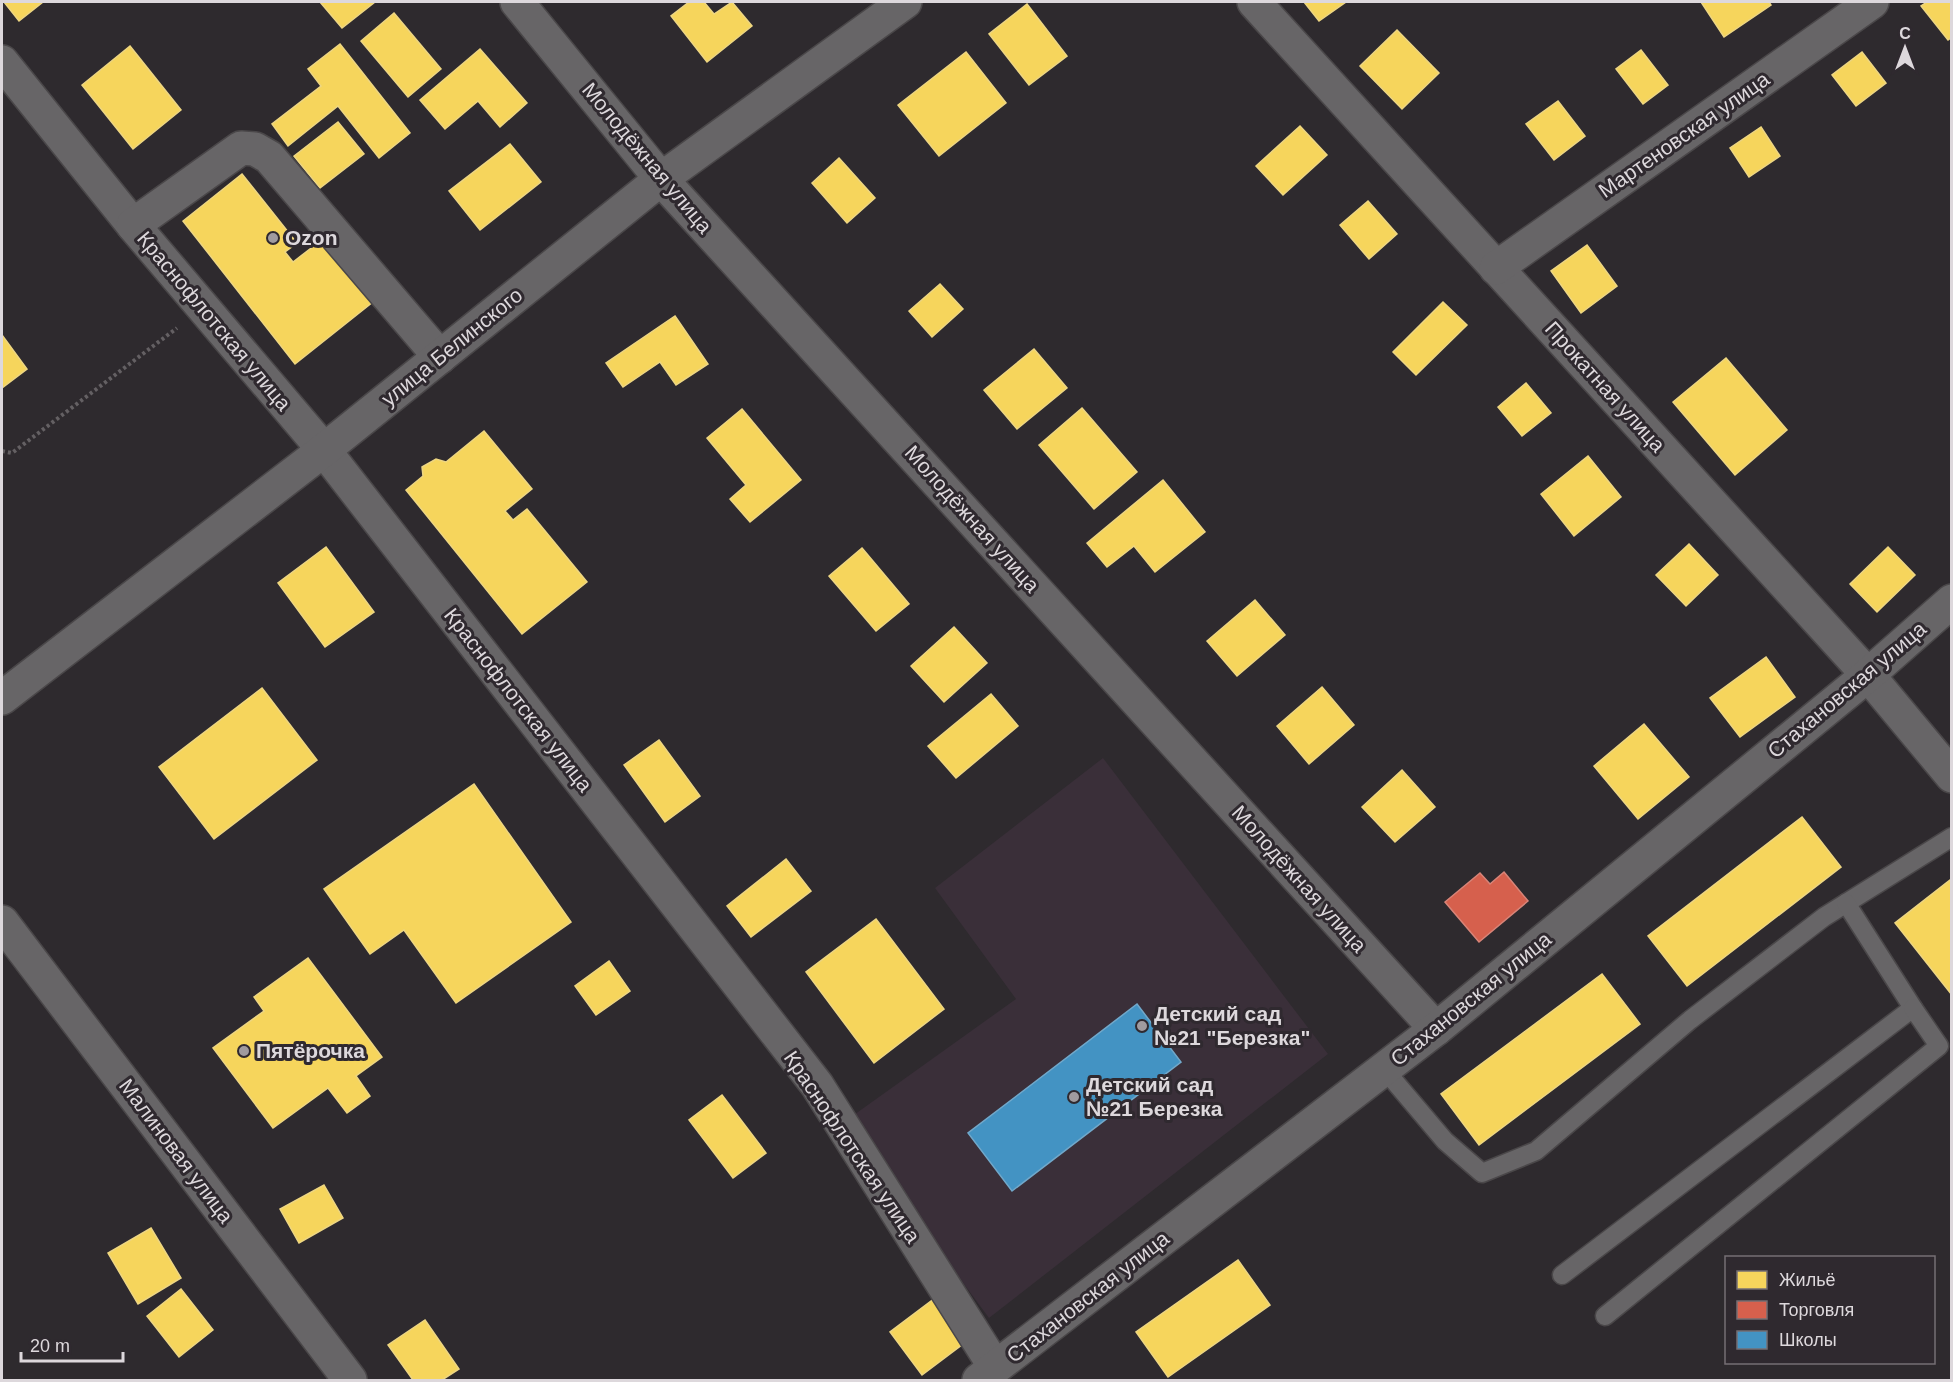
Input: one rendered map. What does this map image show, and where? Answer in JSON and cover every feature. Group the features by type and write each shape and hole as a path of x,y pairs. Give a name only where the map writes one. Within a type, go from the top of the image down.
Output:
{"street":[{"name":"Молодёжная улица","path":"517,2 661,179 1436,1029"},
{"name":"улица Белинского","path":"2,698 324,450 661,179 905,2"},
{"name":"Прокатная улица","path":"1254,2 1868,675 1952,776"},
{"name":"Мартеновская улица","path":"1496,268 1872,2"},
{"name":"Краснофлотская улица","path":"2,63 133,225 324,450 817,1085 987,1374"},
{"path":"133,225 241,148 255,149 269,157 440,357"},
{"name":"Стахановская улица","path":"987,1374 1436,1029 1868,675 1952,601"},
{"name":"Малиновая улица","path":"2,922 350,1380"}],"lane":[{"path":"1384,1069 1445,1141 1482,1173 1536,1151 1690,1020 1846,903 1952,837"},
{"path":"1605,1316 1939,1046 1846,903"},
{"path":"1562,1275 1913,1008"}],"path":[{"path":"2,451 12,453 203,308"}],"shaded area":[{"name":"Детский сад №21 \"Березка\"","path":"1103,758 1328,1054 989,1318 844,1122 1016,999 935,888"}],"building: Жильё":[{"path":"4,2 43,2 19,21"},
{"path":"320,2 375,2 342,28"},
{"path":"689,2 704,2 714,14 732,2 752,26 707,62 671,16"},
{"path":"1304,2 1346,2 1319,21"},
{"path":"1701,2 1769,2 1771,5 1724,37"},
{"path":"1927,2 1952,2 1952,37 1948,40 1921,6"},
{"path":"1027,4 1067,56 1029,85 989,34"},
{"path":"394,13 441,69 408,97 361,41"},
{"path":"1397,30 1439,73 1402,109 1360,66"},
{"path":"340,44 410,133 379,158 338,106 288,146 272,124 321,86 308,69"},
{"path":"130,46 181,110 133,149 82,85"},
{"path":"480,49 527,103 500,127 478,101 445,129 420,100"},
{"path":"1641,50 1668,85 1643,104 1616,69"},
{"path":"966,52 1006,103 939,156 898,105"},
{"path":"1862,52 1886,83 1856,106 1832,75"},
{"path":"1558,101 1585,136 1554,160 1526,124"},
{"path":"338,122 364,154 320,188 294,156"},
{"path":"1300,126 1327,155 1283,195 1256,166"},
{"path":"1761,127 1780,156 1749,177 1730,148"},
{"path":"510,144 541,182 480,230 449,191"},
{"path":"839,158 875,198 847,223 812,183"},
{"path":"242,174 297,243 285,252 293,262 323,239 373,302 295,364 183,221"},
{"path":"1368,201 1397,234 1369,259 1340,225"},
{"path":"1587,245 1617,286 1581,313 1551,271"},
{"path":"940,284 963,309 932,337 909,311"},
{"path":"1443,302 1467,325 1416,375 1393,352"},
{"path":"675,316 708,364 676,385 660,362 623,387 606,363"},
{"path":"2,335 27,369 2,388"},
{"path":"1034,349 1067,388 1017,429 984,390"},
{"path":"1726,358 1787,430 1735,475 1673,402"},
{"path":"1526,383 1551,413 1522,436 1498,407"},
{"path":"1082,408 1137,472 1094,509 1039,445"},
{"path":"742,409 801,480 750,522 730,499 746,485 707,438"},
{"path":"484,431 532,489 505,511 513,520 527,509 587,582 522,634 406,490 423,476 422,467 436,459 446,462"},
{"path":"1588,456 1621,497 1574,536 1541,494"},
{"path":"1163,480 1205,532 1155,572 1134,546 1107,567 1087,543"},
{"path":"1689,544 1718,575 1686,606 1656,575"},
{"path":"326,547 374,612 325,647 278,583"},
{"path":"1888,547 1915,575 1877,612 1850,584"},
{"path":"862,548 909,604 876,631 829,576"},
{"path":"1255,600 1285,635 1237,676 1207,641"},
{"path":"954,627 987,663 944,702 911,666"},
{"path":"1766,657 1795,697 1740,737 1710,698"},
{"path":"1322,687 1354,725 1309,764 1277,726"},
{"path":"262,688 317,760 214,839 159,767"},
{"path":"991,694 1018,726 956,778 928,746"},
{"path":"1644,724 1689,777 1638,819 1594,766"},
{"path":"659,740 700,796 665,822 624,765"},
{"path":"1402,770 1435,807 1395,842 1362,807"},
{"path":"474,784 571,922 456,1003 404,930 370,954 324,889"},
{"path":"1802,817 1841,867 1687,986 1648,936"},
{"path":"786,859 811,891 751,937 727,906"},
{"path":"1950,880 1952,882 1952,995 1895,923"},
{"path":"876,919 944,1009 874,1063 806,972"},
{"path":"308,958 382,1057 356,1076 370,1096 347,1113 328,1088 273,1128 213,1048 264,1011 254,997"},
{"path":"609,961 630,991 596,1015 575,986"},
{"path":"1602,974 1640,1024 1479,1145 1441,1094"},
{"path":"722,1095 766,1153 733,1178 689,1120"},
{"path":"324,1185 343,1218 299,1243 280,1209"},
{"path":"151,1228 181,1278 138,1304 108,1253"},
{"path":"1238,1260 1270,1305 1168,1377 1136,1332"},
{"path":"181,1289 213,1330 179,1357 147,1316"},
{"path":"935,1298 967,1341 922,1375 890,1332"},
{"path":"425,1320 459,1369 442,1380 413,1380 388,1345"}],"building: Торговля":[{"path":"1504,872 1528,901 1479,942 1445,902 1480,873 1490,884"}],"building: Школы":[{"name":"Детский сад №21 Березка","path":"1137,1004 1181,1062 1012,1191 968,1133"}],"place":[{"name":"Ozon","path":"273,238"},
{"name":"Детский сад №21 \"Березка\"","path":"1142,1026"},
{"name":"Пятёрочка","path":"244,1051"},
{"name":"Детский сад №21 Березка","path":"1074,1097"}]}
